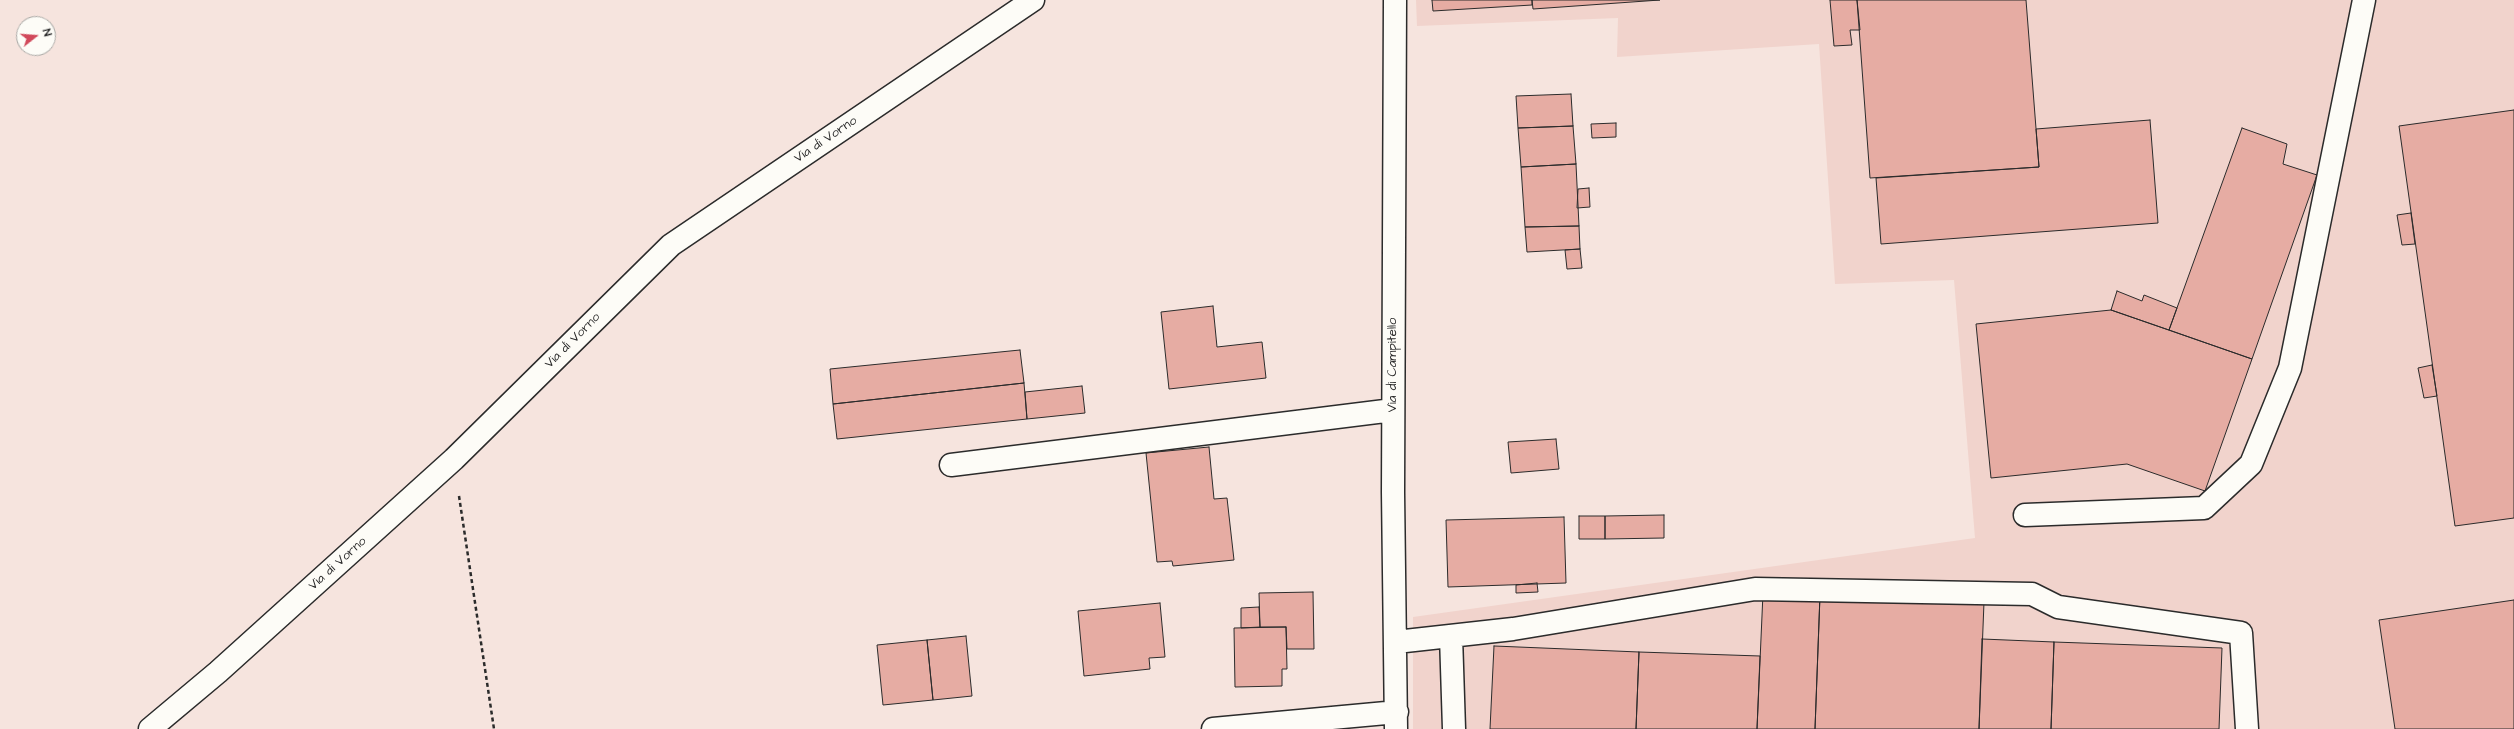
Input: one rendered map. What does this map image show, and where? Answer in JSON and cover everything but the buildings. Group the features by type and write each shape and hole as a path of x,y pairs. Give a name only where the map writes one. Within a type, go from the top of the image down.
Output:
{"street":[{"name":"Via di Vorno","path":"150,729 218,672 454,460 670,245 1033,0"},
{"name":"Via di Campitello","path":"1395,0 1393,410 1396,720"},
{"path":"2025,515 2204,508 2251,464 2290,368 2364,0"},
{"path":"951,465 1393,410"},
{"path":"1396,642 1514,629 1755,589 2032,594 2058,607 2241,633 2247,729"},
{"path":"1451,636 1454,729"},
{"path":"1212,729 1396,720"}],"path":[{"path":"454,460 494,729"}],"shaded area":[{"path":"1416,0 2514,0 2514,729 1413,729 1413,617 1975,538 1954,280 1835,284 1819,44 1617,57 1618,18 1417,26"}]}
